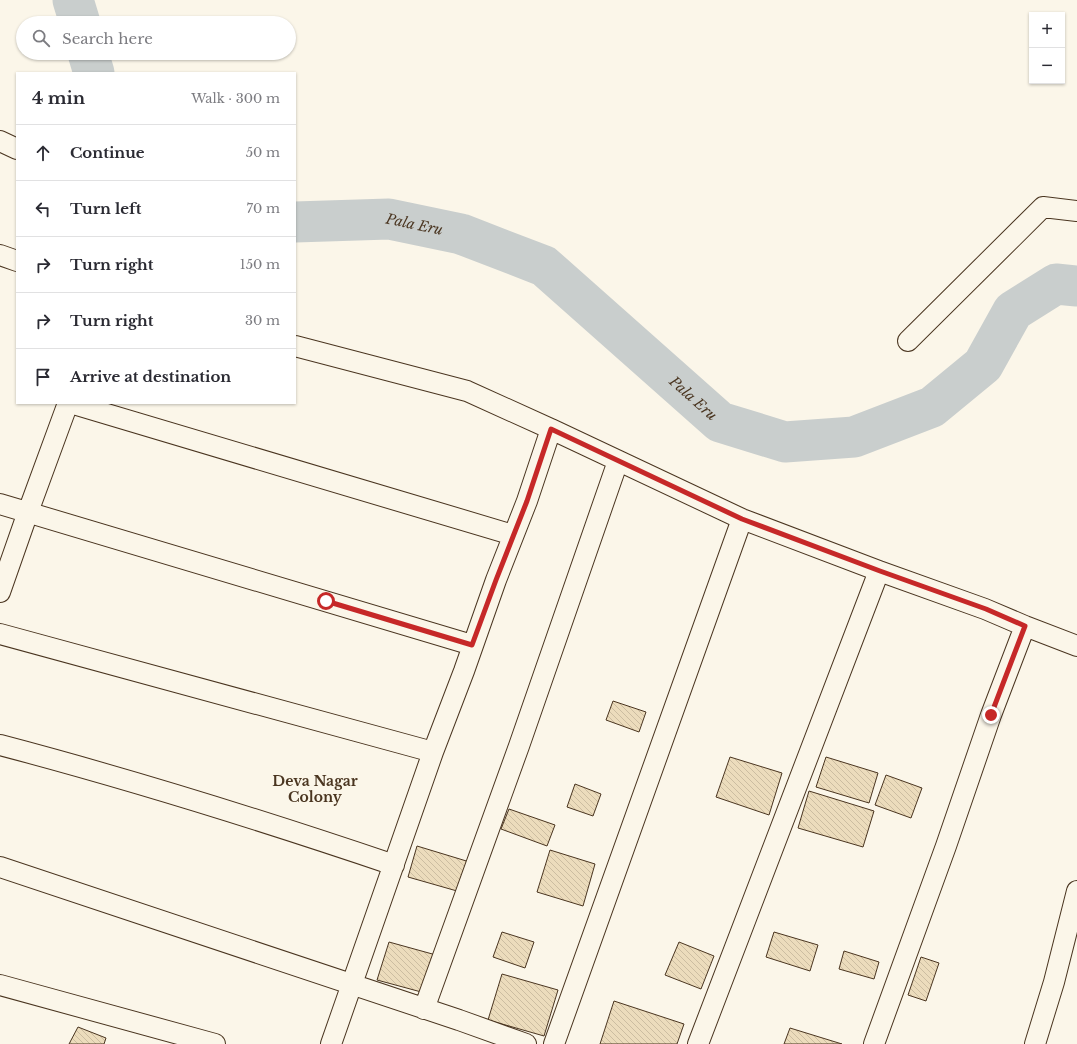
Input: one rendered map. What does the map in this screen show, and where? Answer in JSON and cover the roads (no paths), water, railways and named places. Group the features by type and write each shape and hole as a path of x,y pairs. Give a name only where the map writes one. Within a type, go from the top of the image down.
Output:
{"street":[{"path":"0,141 16,149"},
{"path":"908,341 1043,207 1077,211"},
{"path":"0,255 16,261"},
{"path":"296,346 467,391 742,519 986,609 1077,646"},
{"path":"0,592 69,404"},
{"path":"72,404 514,535"},
{"path":"331,1044 433,752 496,580 527,501 551,429"},
{"path":"424,1008 522,739 618,461"},
{"path":"0,504 472,645"},
{"path":"554,1044 742,519"},
{"path":"698,1044 880,571"},
{"path":"874,1044 946,846 991,715 1025,626"},
{"path":"0,634 433,752"},
{"path":"0,744 74,764 300,833 394,865"},
{"path":"0,867 424,1008 526,1044"},
{"path":"1035,1044 1054,982 1077,891"},
{"path":"0,985 214,1044"}],"waterway":[{"name":"Pala Eru","path":"73,0 78,16"},
{"name":"Pala Eru","path":"90,60 94,72"},
{"name":"Pala Eru","path":"296,222 389,219 461,234 544,266 720,422 785,442 854,437 932,407 983,365 1013,311 1056,284 1077,286"}],"district":[{"name":"Deva Nagar Colony","path":"315,790"}]}
